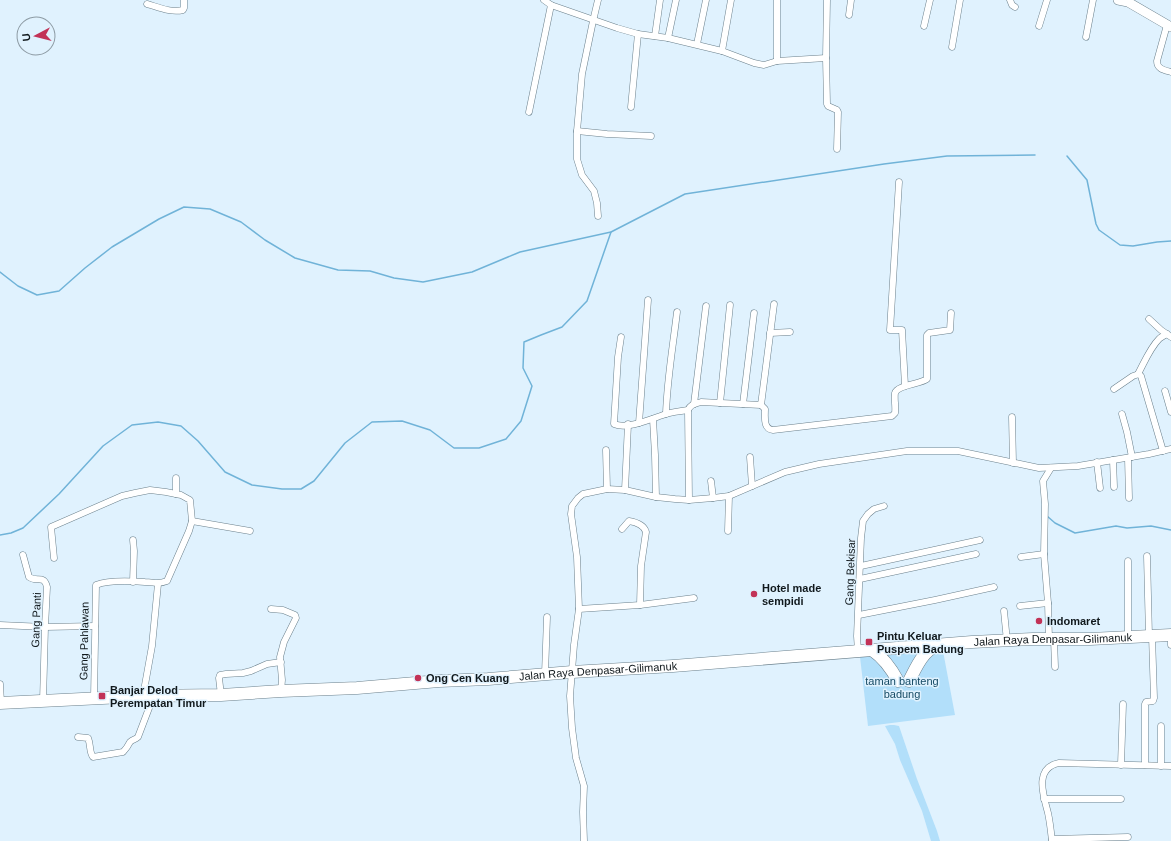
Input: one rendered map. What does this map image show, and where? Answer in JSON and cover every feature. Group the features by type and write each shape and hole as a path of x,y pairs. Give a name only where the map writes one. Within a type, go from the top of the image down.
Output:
{"highway":[{"name":"Jalan Raya Denpasar-Gilimanuk","path":"0,703 148,696 221,695 357,688 439,681 673,666 939,645 1171,635"},
{"path":"872,650 881,656 903,681 931,648 939,645"}],"street":[{"path":"147,4 178,11 183,10 184,0"},
{"path":"544,0 593,21 638,34 668,38 722,50 754,63 764,65 777,61 826,58"},
{"path":"598,0 582,74 577,131 578,165 582,175 594,191 598,216"},
{"path":"655,36 660,0"},
{"path":"668,38 676,0"},
{"path":"697,44 706,0"},
{"path":"722,50 731,0"},
{"path":"777,0 777,61"},
{"path":"827,0 826,58 828,106 837,110 838,112 837,149"},
{"path":"849,14 851,0"},
{"path":"924,26 930,0"},
{"path":"952,47 960,0"},
{"path":"1010,0 1012,5 1015,7"},
{"path":"1040,26 1047,0"},
{"path":"1086,37 1093,0"},
{"path":"1118,0 1128,1 1169,26 1157,61 1157,66 1171,72"},
{"path":"530,112 553,4"},
{"path":"631,107 638,34"},
{"path":"577,131 651,136"},
{"path":"899,182 890,330 902,330 905,386"},
{"path":"639,423 648,300"},
{"path":"774,304 764,407 767,428 773,430 892,416 895,413 895,393 897,390 927,379 927,335 928,333 950,330 952,313"},
{"path":"720,403 730,305"},
{"path":"694,404 706,306"},
{"path":"666,414 667,391 677,312"},
{"path":"743,404 754,312"},
{"path":"1149,319 1169,335"},
{"path":"770,333 790,332"},
{"path":"1114,389 1138,374 1155,344 1159,339 1169,335"},
{"path":"621,337 618,357 614,424 639,423 666,414 688,410"},
{"path":"1138,374 1141,376 1164,451"},
{"path":"1165,391 1171,412"},
{"path":"689,500 688,410 690,406 701,402 743,404 764,407"},
{"path":"1122,414 1127,432 1130,458 1129,498"},
{"path":"1012,417 1013,463"},
{"path":"653,419 656,497"},
{"path":"625,490 628,424"},
{"path":"584,841 584,786 576,758 570,696 574,645 579,609 577,557 571,514 572,506 583,494 607,490 625,490 656,497 689,500 729,496 786,472 812,466 907,451 958,451 1039,468 1051,468 1078,466 1130,458 1171,449"},
{"path":"606,450 607,490"},
{"path":"750,457 752,486"},
{"path":"1113,460 1114,488"},
{"path":"1097,462 1100,488"},
{"path":"1051,468 1043,481 1045,504 1044,554 1051,639 1055,667"},
{"path":"176,478 176,494"},
{"path":"711,481 713,498"},
{"path":"54,558 52,527 122,496 150,490 176,494 190,500 192,521 167,582 158,584 133,582 133,540"},
{"path":"728,531 729,496"},
{"name":"Gang Bekisar","path":"858,651 857,636 863,521 874,509 884,506"},
{"path":"192,521 250,531"},
{"path":"622,529 629,521 642,526 646,532 642,566 640,605"},
{"path":"861,566 980,540"},
{"path":"860,579 976,554"},
{"path":"1021,557 1044,554"},
{"name":"Gang Panti","path":"23,555 29,578 32,580 43,580 47,587 43,701"},
{"path":"1144,765 1145,704 1146,702 1153,701 1154,698 1147,556"},
{"path":"1128,561 1128,637"},
{"name":"Gang Pahlawan","path":"94,698 96,585 119,581 133,582"},
{"path":"78,737 88,738 93,757 123,752 132,740 138,737 148,696 158,584"},
{"path":"859,615 994,587"},
{"path":"579,609 640,605 694,598"},
{"path":"1020,606 1048,603"},
{"path":"271,609 282,610 295,615 296,618 284,642 280,657 282,680 281,691"},
{"path":"1004,611 1007,641"},
{"path":"545,674 547,617"},
{"path":"0,625 45,627 95,626"},
{"path":"1171,635 1171,645"},
{"path":"221,695 219,678 222,674 243,673 266,664 281,662"},
{"path":"0,684 0,703"},
{"path":"1121,765 1123,704"},
{"path":"1161,766 1162,726"},
{"path":"1128,837 1052,840 1042,789 1044,773 1048,768 1055,764 1171,766"},
{"path":"1044,799 1121,799"}],"green space":[{"name":"taman banteng badung","path":"943,651 955,715 868,726 860,657"},
{"path":"885,726 899,726 940,841 931,841 922,811 900,760 895,744"}],"waterway":[{"path":"0,272 18,286 37,295 59,291 112,247 159,219 184,207 210,209 241,222 265,240 295,258 338,270 370,271 394,278 423,282 472,272 520,252 611,232 685,194 947,156 1035,155"},
{"path":"1067,156 1087,180 1096,224 1099,230 1120,245 1133,246 1171,241"},
{"path":"0,535 11,533 23,528 59,494 103,446 132,425 158,422 181,426 198,441 225,472 252,485 282,489 301,489 314,481 345,443 372,422 402,421 430,430 454,448 479,448 506,439 521,421 532,386 523,368 524,342 562,327 587,301 611,232"},
{"path":"1047,516 1055,523 1075,533 1116,526 1127,528 1151,526 1171,530"}],"place":[{"name":"Hotel made sempidi","path":"754,594"},
{"name":"Indomaret","path":"1039,621"},
{"name":"Pintu Keluar Puspem Badung","path":"869,642"},
{"name":"Ong Cen Kuang","path":"418,678"},
{"name":"Banjar Delod Perempatan Timur","path":"102,696"}]}
